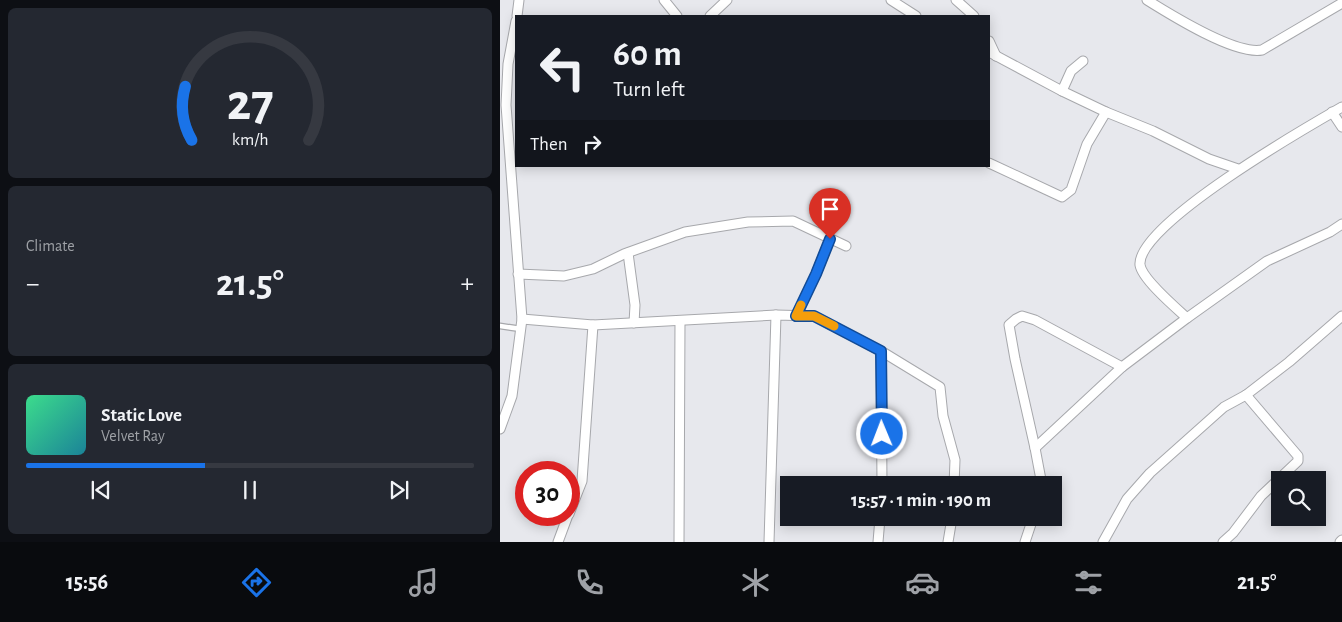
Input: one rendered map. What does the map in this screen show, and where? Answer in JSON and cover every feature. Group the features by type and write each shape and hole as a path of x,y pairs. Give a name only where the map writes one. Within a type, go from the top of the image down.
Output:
{"street":[{"path":"517,15 519,0"},
{"path":"664,0 676,15"},
{"path":"711,15 727,0"},
{"path":"891,0 914,15"},
{"path":"956,0 973,15"},
{"path":"1147,0 1185,23 1242,49 1253,52 1262,50 1342,3"},
{"path":"500,429 512,396 522,319 506,105 508,64 515,26"},
{"path":"992,54 1106,112 1153,131 1209,159 1238,169"},
{"path":"1062,90 1071,71 1084,61"},
{"path":"1187,318 1157,291 1140,267 1140,255 1150,240 1172,220 1238,169 1342,107"},
{"path":"990,163 1062,197 1071,190 1087,144 1106,112"},
{"path":"1332,112 1342,127"},
{"path":"518,274 564,276 593,269 628,253 685,232 748,222 793,221 846,246"},
{"path":"1035,448 1122,367 1187,318 1267,261 1342,224"},
{"path":"796,316 830,239"},
{"path":"628,253 635,305 634,323"},
{"path":"522,319 593,325 776,315 814,316 881,351 940,386 943,416 954,460 954,476"},
{"path":"769,542 776,315"},
{"path":"1040,476 1024,406 1009,325 1022,316 1035,320 1122,367"},
{"path":"1103,542 1127,499 1150,474 1224,407 1246,395 1289,362 1342,316"},
{"path":"678,542 680,321"},
{"path":"580,486 582,481 593,325"},
{"path":"881,351 882,476"},
{"path":"1223,542 1261,496 1298,461 1298,456 1246,395"},
{"path":"558,542 564,526"},
{"path":"878,542 879,526"},
{"path":"948,542 951,526"},
{"path":"1025,542 1030,526"}],"lane":[{"path":"500,326 521,329"}],"slow traffic":[{"path":"801,305 796,316 814,316 834,326"}],"route":[{"path":"830,239 796,316 814,316 881,351 882,434"}]}
